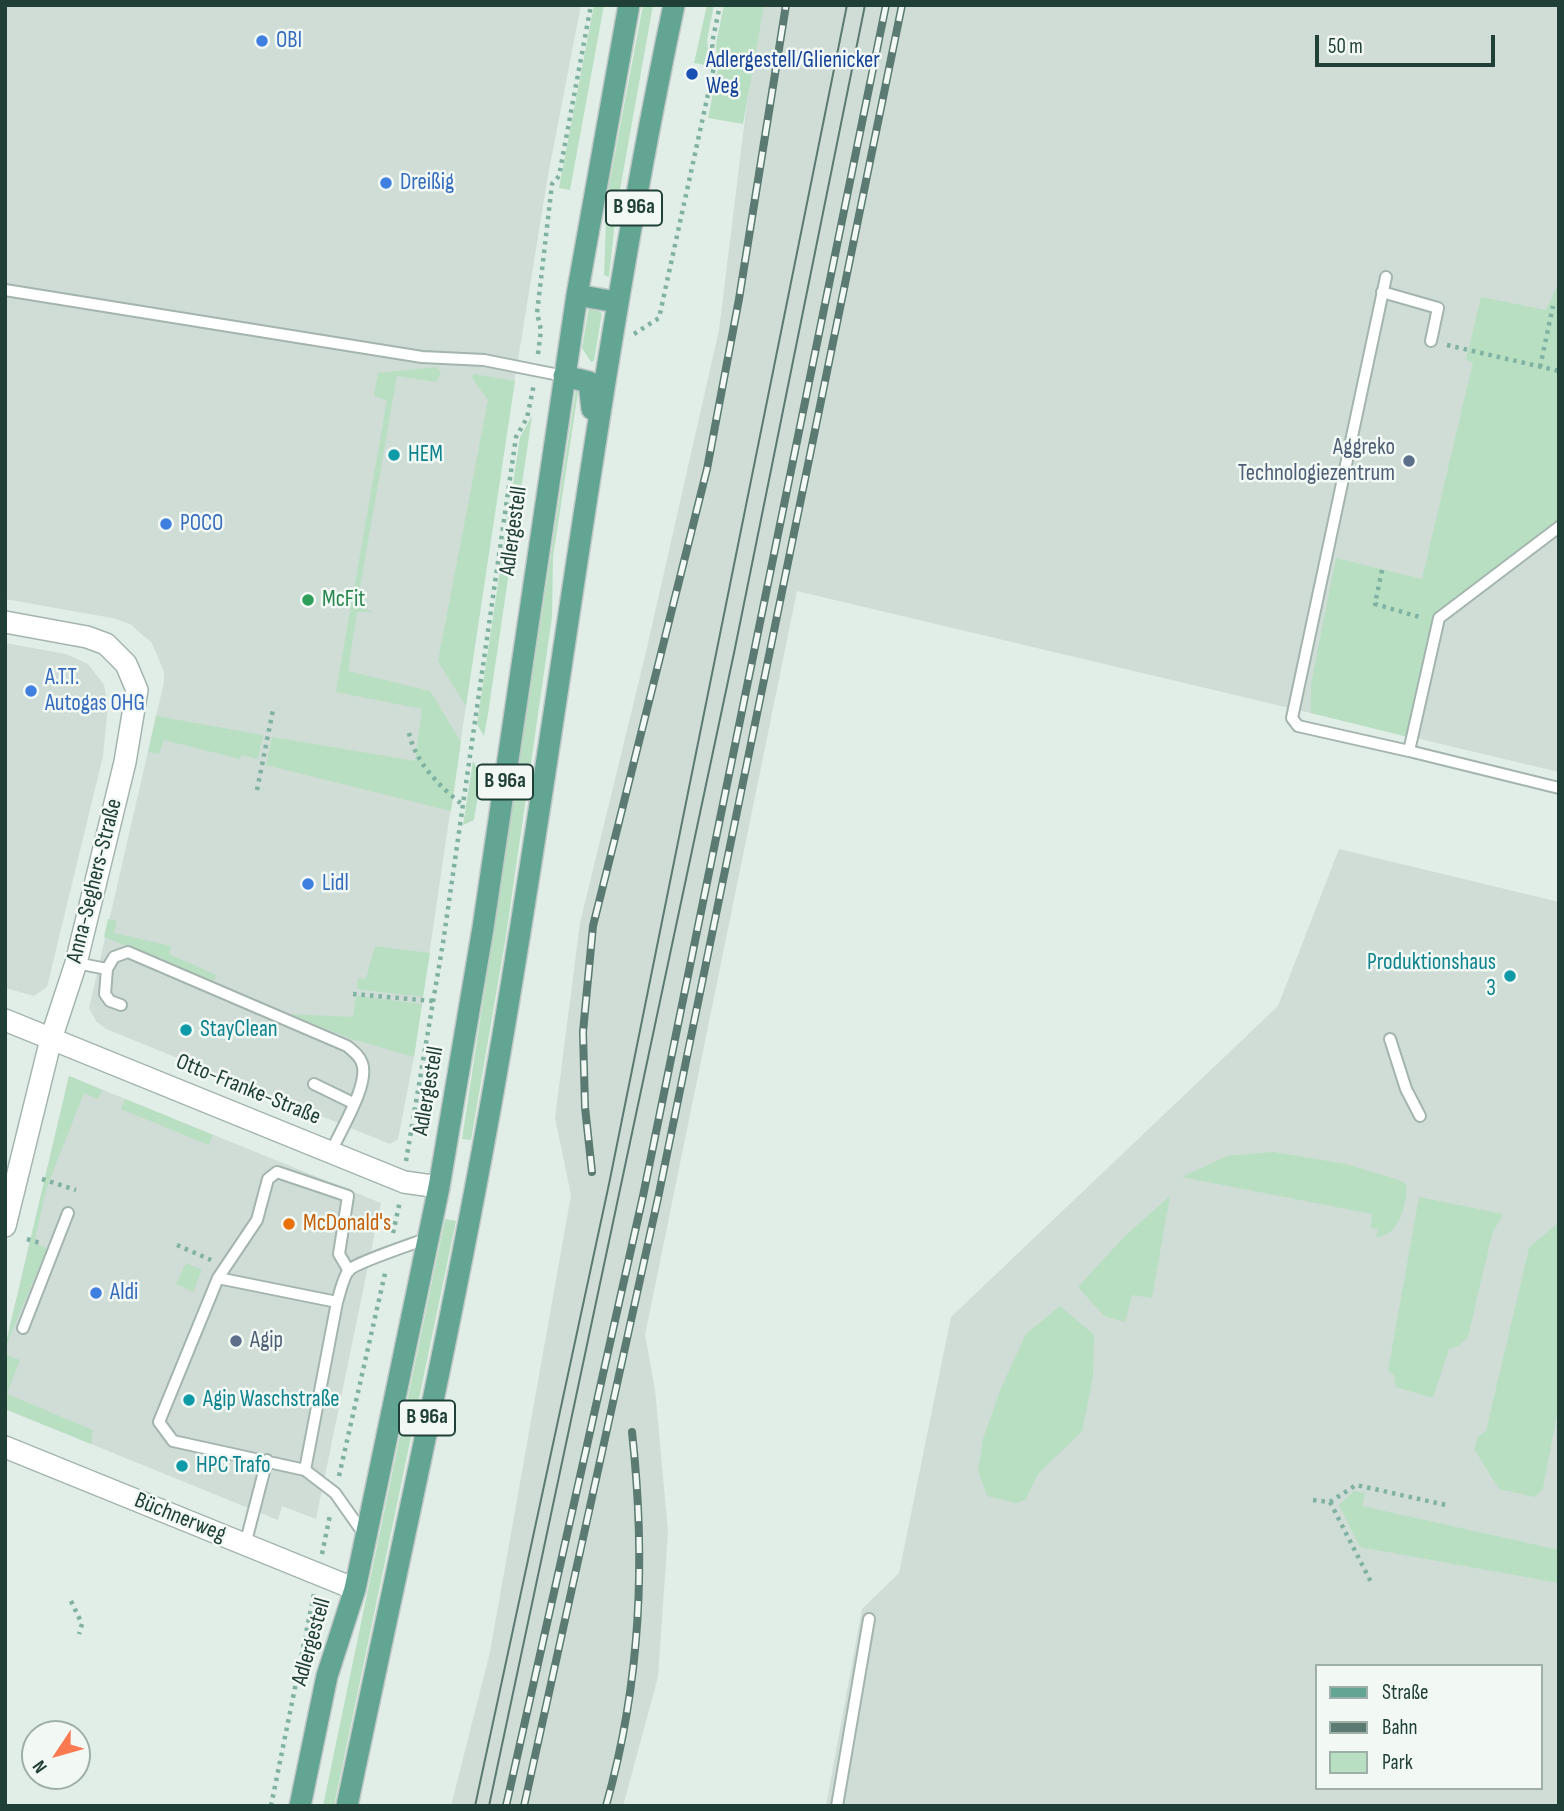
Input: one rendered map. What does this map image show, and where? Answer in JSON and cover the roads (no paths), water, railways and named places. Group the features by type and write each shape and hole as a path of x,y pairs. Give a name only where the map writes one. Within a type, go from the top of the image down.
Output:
{"main road":[{"name":"Adlergestell","path":"300,1806 327,1676 355,1589 439,1187 483,928 577,295 629,5"},
{"name":"B 96a","path":"347,1806 475,1192 534,845 616,302 674,5"},
{"path":"577,295 616,302"},
{"path":"564,376 589,383 595,435"},
{"name":"Otto-Franke-Straße","path":"439,1187 475,1192"}],"street":[{"name":"Anna-Seghers-Straße","path":"5,622 87,637 106,644 120,654 137,690 125,762 76,963 51,1040 5,1226"},
{"name":"Otto-Franke-Straße","path":"5,1020 404,1182 439,1187"},
{"name":"Büchnerweg","path":"5,1447 355,1589"}],"lane":[{"path":"1386,277 1292,718 1298,726 1559,788"},
{"path":"5,290 422,357 484,360 564,376"},
{"path":"1382,292 1438,308 1432,341"},
{"path":"1409,751 1439,618 1559,527"},
{"path":"121,1005 110,1001 104,994 107,970 114,957 128,952 348,1045 363,1065 361,1087 331,1152"},
{"path":"76,963 107,970"},
{"path":"1390,1039 1408,1096 1420,1116"},
{"path":"314,1084 353,1103"},
{"path":"349,1271 339,1254 348,1196 277,1172 268,1179 257,1220 218,1278 159,1422 173,1441 305,1470 335,1493 366,1537"},
{"path":"23,1328 68,1213"},
{"path":"305,1470 337,1302 349,1271 368,1260 428,1238"},
{"path":"218,1278 337,1302"},
{"path":"245,1545 267,1460"},
{"path":"837,1806 869,1619"}],"tram line":[{"path":"475,1806 609,1184 847,5"},
{"path":"489,1806 734,653 865,5"}],"railway":[{"path":"592,1172 585,1107 583,1032 593,926 707,469 739,299 786,5"},
{"path":"506,1806 643,1196 886,5"},
{"path":"524,1806 658,1198 902,5"},
{"path":"606,1806 627,1713 637,1620 639,1527 632,1432"}],"place":[{"name":"OBI","path":"262,41"},
{"name":"Adlergestell/Glienicker Weg","path":"692,74"},
{"name":"Dreißig","path":"386,183"},
{"name":"HEM","path":"394,455"},
{"name":"Aggreko Technologiezentrum","path":"1409,461"},
{"name":"POCO","path":"166,524"},
{"name":"McFit","path":"308,600"},
{"name":"A.T.T. Autogas OHG","path":"31,691"},
{"name":"Lidl","path":"308,884"},
{"name":"Produktionshaus 3","path":"1510,976"},
{"name":"StayClean","path":"186,1030"},
{"name":"McDonald's","path":"289,1224"},
{"name":"Aldi","path":"96,1293"},
{"name":"Agip","path":"236,1341"},
{"name":"Agip Waschstraße","path":"189,1400"},
{"name":"HPC Trafo","path":"182,1466"}]}
